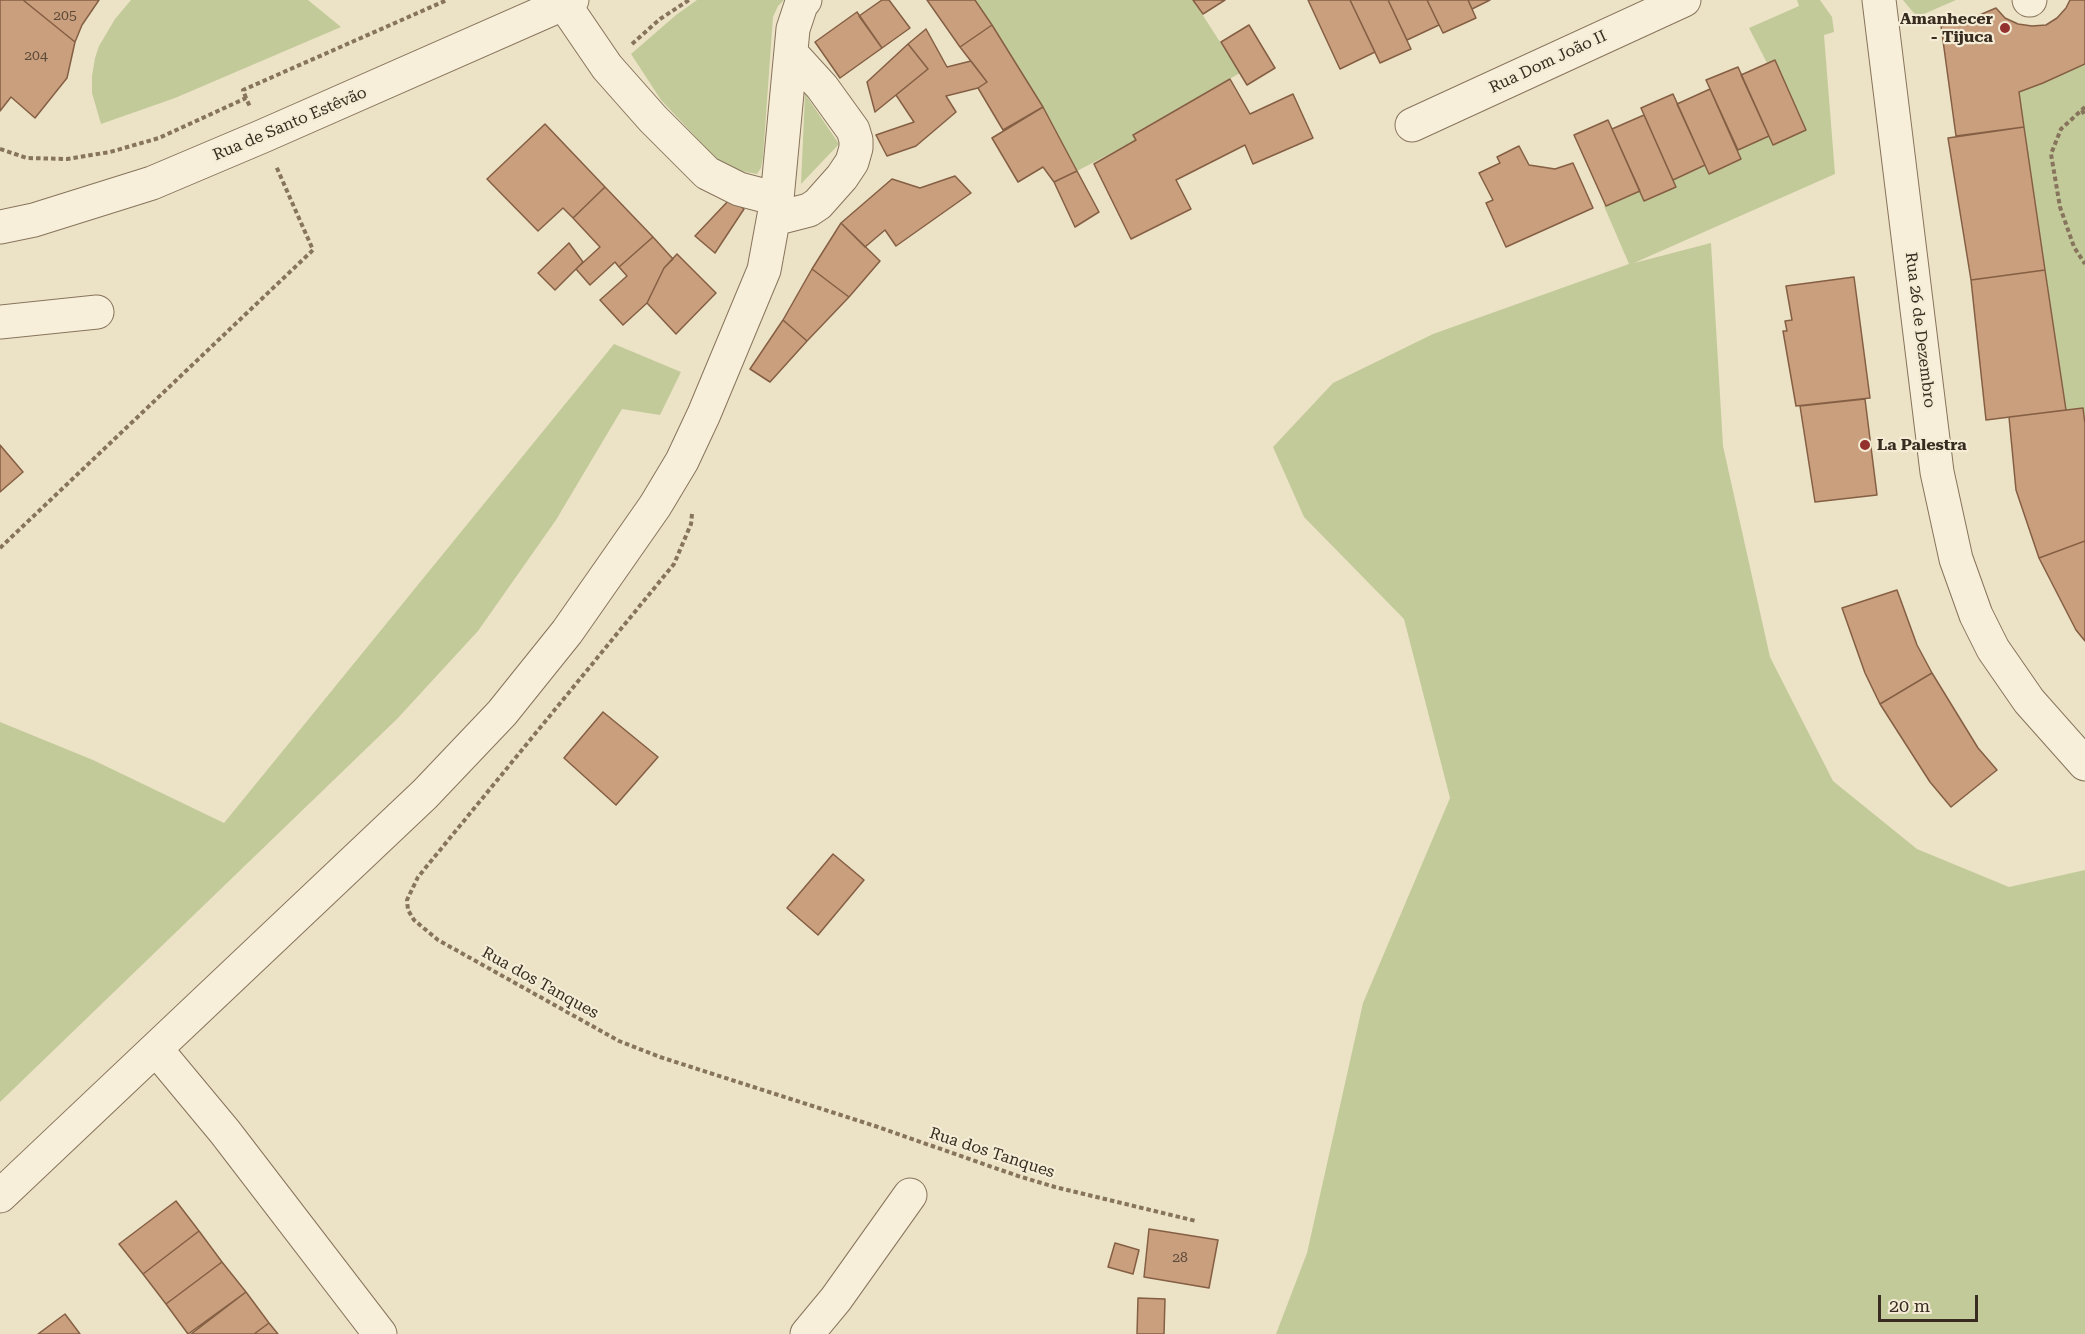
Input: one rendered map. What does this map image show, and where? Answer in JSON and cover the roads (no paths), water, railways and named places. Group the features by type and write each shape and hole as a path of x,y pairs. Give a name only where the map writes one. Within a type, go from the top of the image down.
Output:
{"street":[{"path":"0,1196 425,794 502,713 567,632 655,506 682,461 704,414 764,270 776,209 793,28 805,0"},
{"name":"Rua Dom João II","path":"1412,125 1684,0"},
{"name":"Rua 26 de Dezembro","path":"1879,0 1937,471 1956,559 1976,615 1993,649 2029,701 2085,764"},
{"path":"568,2 607,67 652,119 707,173 776,209 809,210 818,204 842,177 852,162 856,140 853,130 822,87 791,53"},
{"name":"Rua de Santo Estêvão","path":"0,227 34,220 152,183 242,146 568,2"},
{"path":"0,201 9,205 36,208 102,198"},
{"path":"0,322 97,312"},
{"path":"156,1049 225,1132 380,1334"},
{"path":"807,1334 836,1299 910,1196"}],"place":[{"name":"Amanhecer - Tijuca","path":"2005,28"},
{"name":"La Palestra","path":"1865,445"}]}
